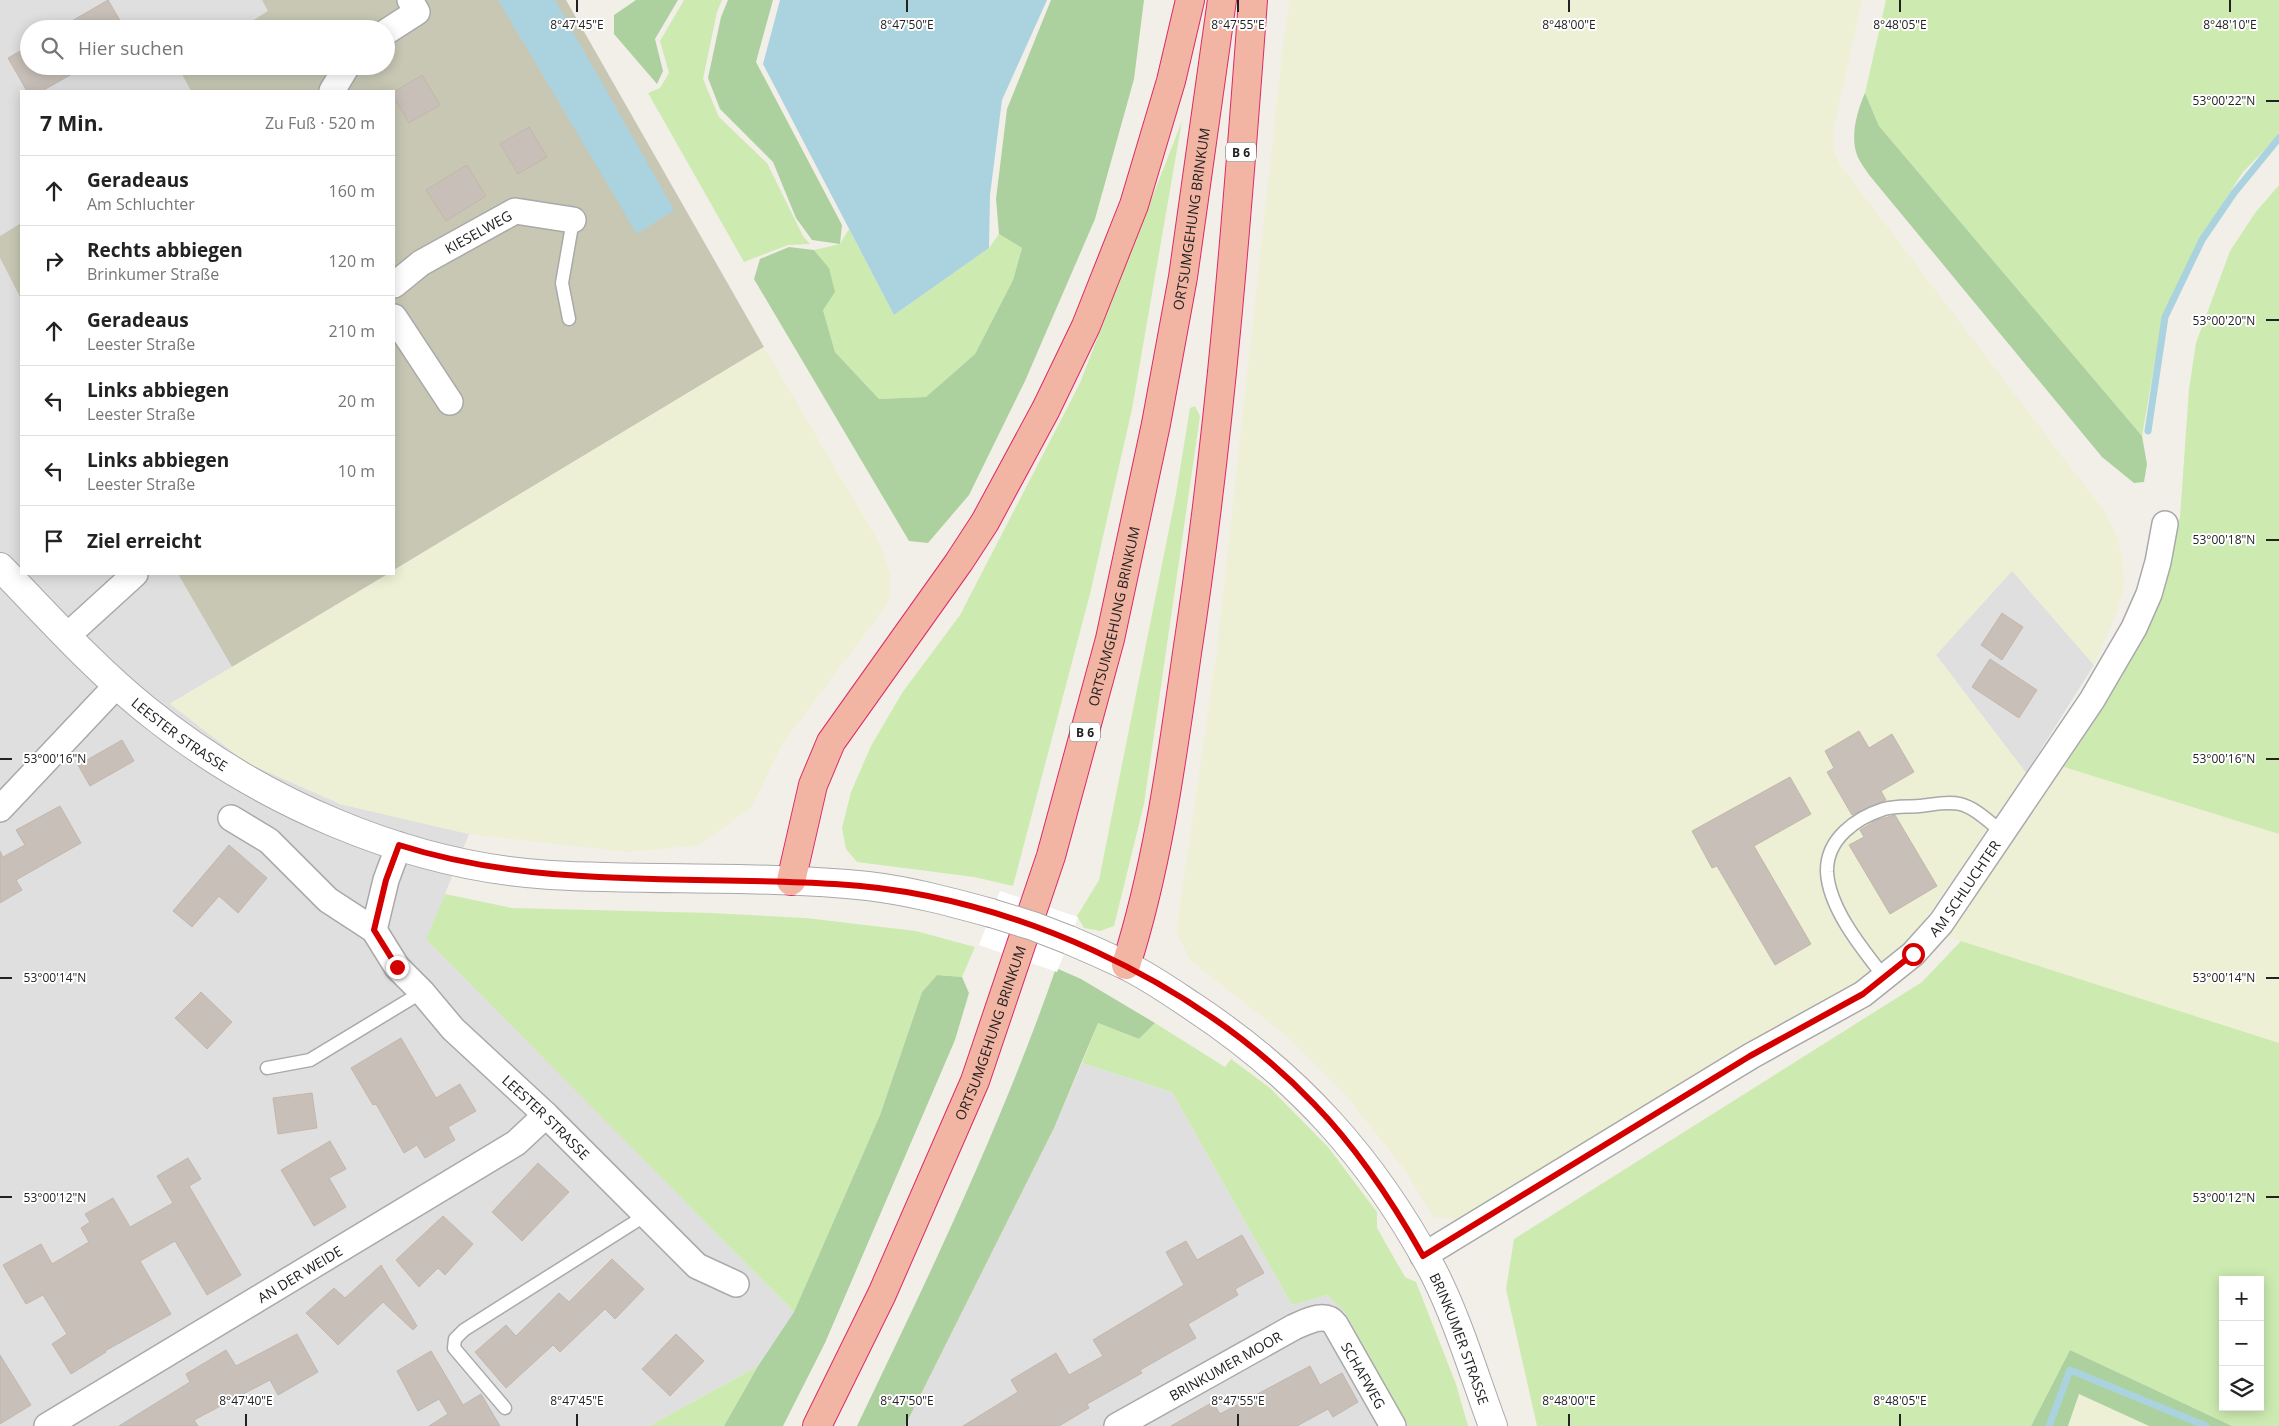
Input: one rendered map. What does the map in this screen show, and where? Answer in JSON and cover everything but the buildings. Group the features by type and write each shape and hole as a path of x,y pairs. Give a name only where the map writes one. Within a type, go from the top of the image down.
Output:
{"highway":[{"path":"791,881 813,785 831,742 959,562 985,522 1046,409 1086,326 1134,205 1171,81 1190,0"},
{"name":"ORTSUMGEHUNG BRINKUM","path":"817,1426 882,1294 975,1082 1052,856 1110,639 1156,424 1189,239 1222,0"},
{"name":"B 6","path":"1126,965 1140,921 1172,757 1205,533 1229,305 1253,0"}],"street":[{"path":"395,26 417,12 410,0"},
{"path":"333,90 341,75"},
{"name":"KIESELWEG","path":"395,284 422,263 515,211 573,220"},
{"path":"395,319 450,402"},
{"name":"AM SCHLUCHTER","path":"1423,1256 1750,1056 1863,994 1913,954 1941,923 2001,831 2092,700 2134,628 2149,594 2158,562 2165,524"},
{"name":"LEESTER STRASSE","path":"0,567 117,685 188,742 232,772 337,824 442,858 546,875 791,881 897,890 991,913 1033,926 1126,965"},
{"path":"68,636 133,575"},
{"path":"0,809 117,685"},
{"name":"LEESTER STRASSE","path":"230,818 269,841 328,900 374,930 397,967 422,992 453,1029 546,1115 697,1266 736,1284"},
{"path":"374,930 386,880 399,845"},
{"name":"BRINKUMER STRASSE","path":"1126,965 1222,1026 1272,1065 1313,1103 1380,1184 1423,1256 1450,1309 1493,1426"},
{"name":"AN DER WEIDE","path":"48,1426 82,1417 516,1143 546,1115"},
{"name":"BRINKUMER MOOR","path":"1117,1426 1294,1327 1322,1317 1335,1324"},
{"name":"SCHAFWEG","path":"1335,1324 1393,1426"}],"lane":[{"path":"569,319 562,283 573,220"},
{"path":"1885,978 1858,943 1833,896 1827,874 1828,858 1840,835 1854,823 1885,809 1946,802 1961,804 1974,810 2001,831"},
{"path":"267,1068 310,1060 422,992"},
{"path":"505,1408 454,1348 455,1339 464,1330 646,1215"}],"shaded area":[{"path":"0,0 262,0 269,11 254,20 20,20 20,75 183,75 190,90 20,90 20,224 0,236"},
{"path":"262,0 566,0 764,347 395,569 395,90 190,90 182,75 395,75 395,20 254,20 268,11"},
{"path":"1290,0 1862,0 1834,128 1833,143 1835,155 1841,166 2104,511 2118,538 2123,562 2124,587 2118,609 2094,665 2012,571 1936,655 2026,773 1908,944 1856,985 1462,1220 1434,1217 1403,1168 1343,1092 1290,1039 1191,961 1176,933 1217,649 1283,45"},
{"path":"20,224 20,297 0,258 0,236"},
{"path":"0,258 20,297 20,575 179,575 232,667 171,703 340,804 469,834 427,939 794,1312 758,1366 649,1426 0,1426"},
{"path":"764,347 881,546 891,576 889,602 783,743 751,808 699,845 628,852 469,834 340,804 247,763 170,704 386,575 395,575 395,569"},
{"path":"2012,570 2094,665 2026,773 1936,655"},
{"path":"179,575 386,575 232,667"},
{"path":"2064,767 2279,834 2279,1043 1948,937"},
{"path":"1082,1063 1172,1092 1292,1305 1327,1295 1346,1312 1408,1426 905,1426 1054,1128"},
{"path":"2079,1394 2149,1426 2068,1426"}],"green space":[{"path":"636,0 678,0 655,39 663,71 657,84 614,34 614,15"},
{"path":"684,0 722,0 717,12 703,79 719,117 767,163 803,236 810,244 788,245 744,262 648,93 660,88 669,73 660,41"},
{"path":"728,0 773,0 756,62 842,225 840,244 812,240 796,218 773,162 720,109 708,78 721,17"},
{"path":"1051,0 1144,0 1134,79 1095,219 1025,381 969,495 928,543 909,541 754,279 760,259 789,247 814,250 829,268 835,292 823,310 835,352 879,399 926,397 975,354 1013,280 1022,248 999,234 996,199 1007,109"},
{"path":"1886,0 2279,0 2279,135 2243,172 2201,238 2163,315 2142,436 1879,126 1865,93"},
{"path":"1865,93 1879,126 2142,436 2147,464 2144,482 2134,483 2102,457 1861,164 1855,148 1854,132 1859,108"},
{"path":"1182,121 1132,409 1090,594 1013,886 974,877 857,862 846,849 842,828 851,792 871,746 902,693 960,615 1080,383"},
{"path":"2279,185 2279,834 2064,767 2121,678 2166,584 2180,517 2189,389 2196,343 2230,251 2255,213"},
{"path":"849,229 894,315 989,248 999,234 1022,248 1013,280 975,354 926,397 879,399 835,352 823,310 829,268 814,250 840,244"},
{"path":"1195,406 1200,416 1144,804 1114,926 1100,931 1084,928 1077,916 1099,880 1176,494 1190,408"},
{"path":"445,894 512,908 710,913 806,918 916,931 975,947 962,977 937,975 922,992 880,1115 794,1312 426,939"},
{"path":"1961,941 2279,1043 2279,1426 2232,1426 2070,1350 2031,1426 1537,1426 1506,1289 1514,1239 1922,982"},
{"path":"1056,968 1081,979 1155,1023 1139,1039 1098,1023 1054,1128 905,1426 857,1426 937,1257 988,1143 1035,1027"},
{"path":"937,975 962,977 969,993 955,1040 825,1343 783,1426 724,1426 758,1366 794,1312 880,1115 922,992"},
{"path":"1098,1023 1139,1039 1155,1023 1225,1067 1231,1059 1270,1088 1328,1147 1377,1212 1377,1228 1405,1277 1416,1282 1456,1384 1468,1426 1408,1426 1345,1312 1327,1295 1292,1305 1172,1092 1082,1063"},
{"path":"2070,1350 2232,1426 2149,1426 2079,1394 2068,1426 2031,1426"},
{"path":"758,1366 724,1426 649,1426"}],"water":[{"path":"498,0 555,0 674,210 637,234"},
{"path":"780,0 1047,0 1002,100 990,195 989,248 894,315 763,64"}],"pier":[{"path":"1000,891 1078,917 1057,972 979,945"}],"waterway":[{"path":"2148,431 2165,317 2202,240 2234,193 2279,138"},
{"path":"2049,1426 2070,1370 2206,1426"}],"route":[{"path":"397,967 374,930 386,880 399,845 442,858 487,867 546,875 791,881 869,886 897,890 962,905 1033,926 1126,965 1222,1026 1272,1065 1313,1103 1335,1127 1380,1184 1423,1256 1750,1056 1863,994 1913,954"}]}
